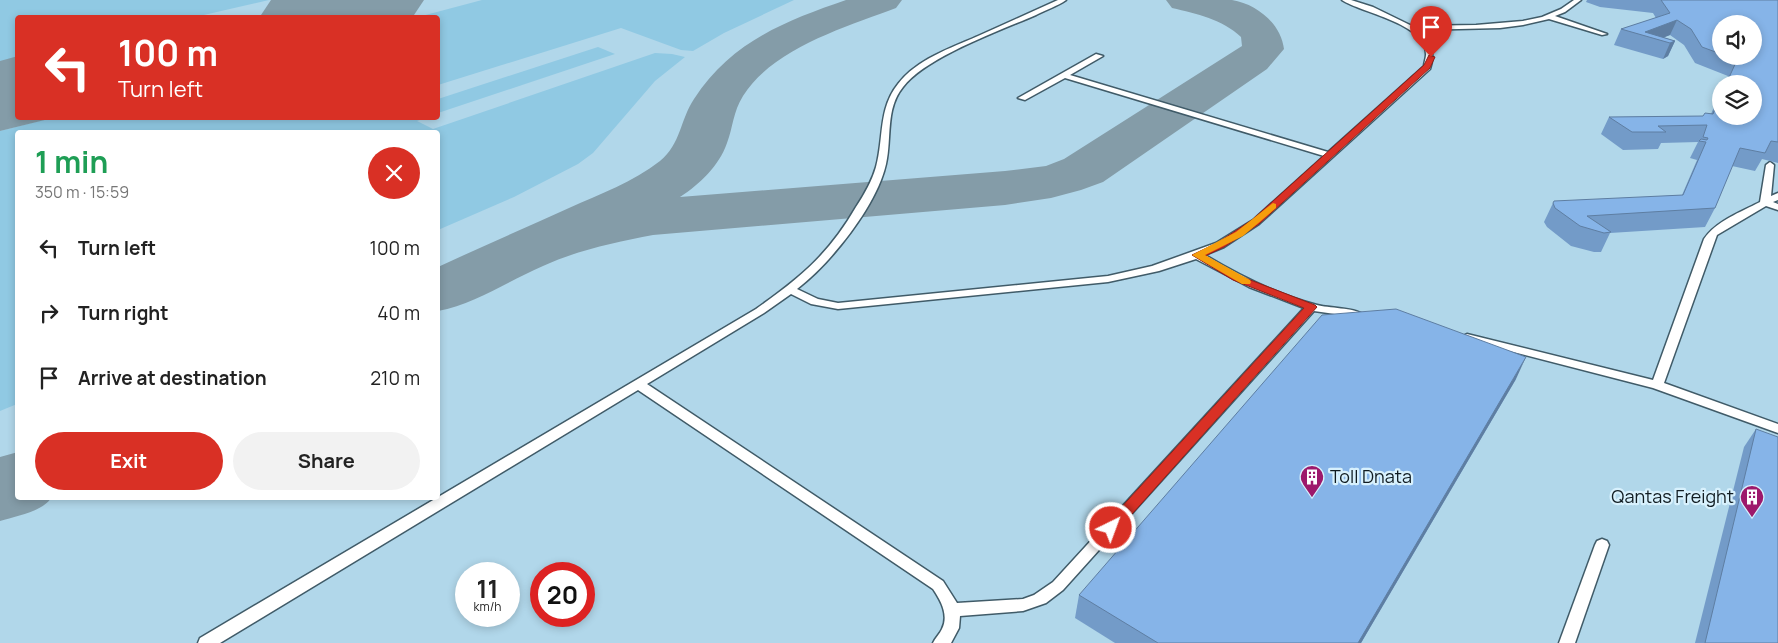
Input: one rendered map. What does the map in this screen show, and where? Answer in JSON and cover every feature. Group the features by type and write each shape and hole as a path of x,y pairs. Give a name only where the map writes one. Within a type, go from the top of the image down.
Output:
{"lane":[{"path":"206,643 760,311 790,290 828,254 844,233 866,197 878,173 884,154 886,115 889,101 902,82 921,66 1063,0"},
{"path":"790,290 815,302 838,306 1108,279 1155,269 1220,245 1256,222 1427,66 1431,57 1429,46 1412,28 1385,14 1345,0"},
{"path":"1412,28 1509,25 1552,17 1568,9 1578,0"},
{"path":"1552,17 1604,34"},
{"path":"1022,98 1099,56"},
{"path":"1063,76 1329,155"},
{"path":"1765,203 1770,165"},
{"path":"1657,385 1708,239 1721,227 1778,196"},
{"path":"1765,203 1778,207"},
{"path":"1197,255 1237,278 1311,307 1340,314 1366,314"},
{"path":"952,610 1023,605 1040,599 1058,586 1311,307"},
{"path":"1460,335 1657,385 1778,429"},
{"path":"638,384 938,585 948,598 952,610 953,624 941,643"},
{"path":"1567,643 1602,545"}],"shaded area":[{"path":"0,0 1778,0 1778,643 0,643"},
{"path":"0,0 269,0 204,15 15,15 15,60 0,64"},
{"path":"482,0 794,0 724,33 693,51 681,50 621,28 440,84 440,15 426,15"},
{"path":"598,47 615,54 440,112 440,98"},
{"path":"655,53 685,57 655,81 593,153 578,164 514,197 440,229 440,130 15,130 15,405 0,411 0,131 43,120 420,120 417,121 433,129"}],"building":[{"path":"1661,0 1778,0 1778,142 1771,141 1765,153 1740,148 1715,208 1587,216 1611,232 1604,233 1580,226 1555,208 1554,201 1683,195 1706,142 1699,141 1701,139 1707,140 1708,138 1703,137 1707,125 1658,126 1666,132 1632,132 1609,117 1703,116 1705,113 1712,114 1712,125 1762,125 1762,75 1730,75 1735,65 1762,65 1762,15 1712,15 1712,51 1702,47 1691,29 1677,20 1645,32 1675,41 1670,43 1621,29 1670,13"},
{"name":"Toll Dnata","path":"1396,309 1526,357 1358,643 1158,643 1079,595 1322,315"},
{"name":"Qantas Freight","path":"1756,429 1778,437 1778,643 1705,643"}],"taxiway":[{"path":"523,252 650,192 679,172 694,156 701,143 710,113 721,93 743,68 760,54 799,32 883,0"},
{"path":"523,252 584,231 653,217 1005,188 1039,184 1073,175 1094,165 1252,60 1263,49 1262,36 1247,21 1227,11 1185,0"},
{"path":"440,290 523,252"},
{"path":"0,490 15,483"}],"runway":[{"path":"320,15 377,0"},
{"path":"0,96 15,92"}],"slow traffic":[{"path":"1246,282 1197,255 1240,234 1273,206"}],"place":[{"name":"Toll Dnata","path":"1312,498"},
{"name":"Qantas Freight","path":"1752,518"}],"route":[{"path":"1111,528 1311,307 1252,285 1197,255 1240,234 1256,222 1427,66 1431,57"}]}
